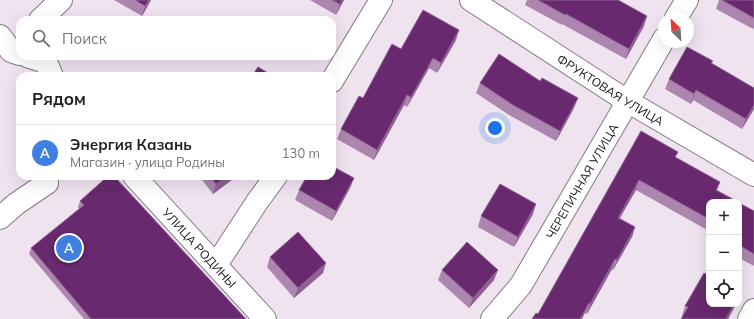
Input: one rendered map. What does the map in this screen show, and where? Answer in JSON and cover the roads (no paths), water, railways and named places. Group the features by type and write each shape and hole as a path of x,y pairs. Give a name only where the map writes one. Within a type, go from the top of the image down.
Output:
{"street":[{"path":"44,16 61,0"},
{"path":"336,74 380,0"},
{"name":"ФРУКТОВАЯ УЛИЦА","path":"471,0 627,101 754,175"},
{"path":"680,12 687,0"},
{"name":"ЧЕРЕПИЧНАЯ УЛИЦА","path":"492,319 521,285 659,48"},
{"path":"42,60 46,62 50,72"},
{"name":"УЛИЦА РОДИНЫ","path":"138,180 265,319"},
{"path":"216,265 273,180"},
{"path":"0,218 16,204 47,183"},
{"path":"749,319 754,310"}],"place":[{"name":"Энергия Казань","path":"69,248"}]}
